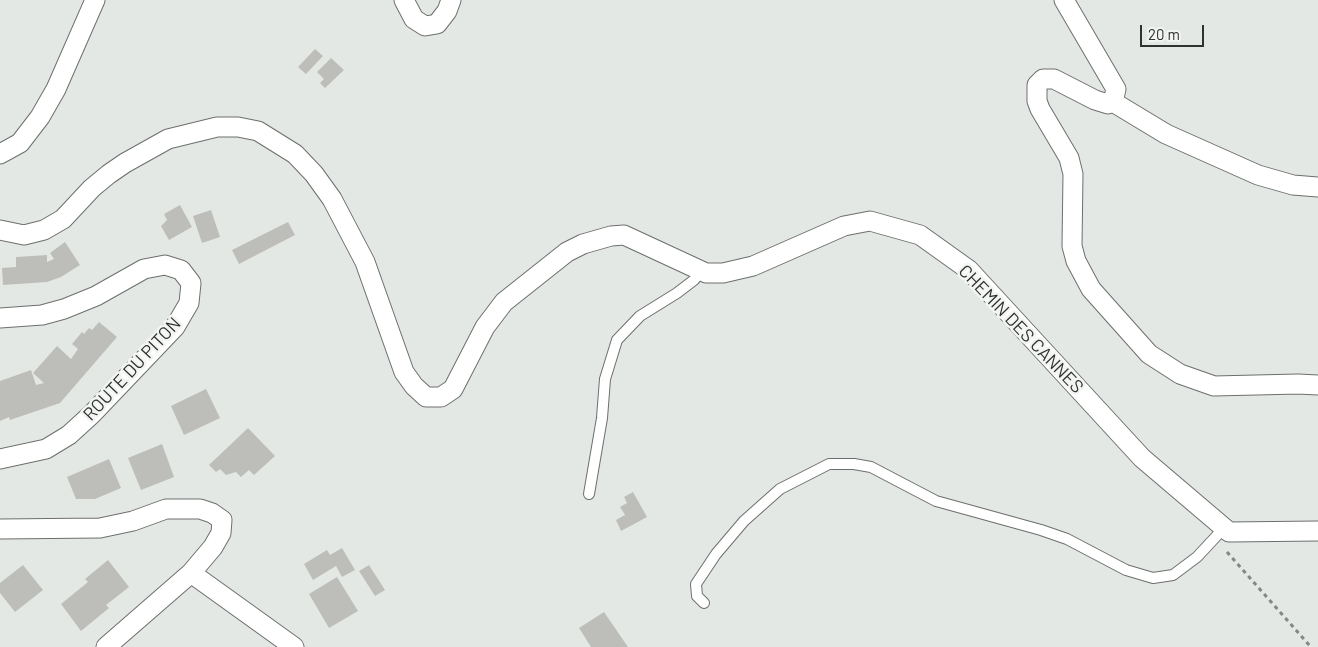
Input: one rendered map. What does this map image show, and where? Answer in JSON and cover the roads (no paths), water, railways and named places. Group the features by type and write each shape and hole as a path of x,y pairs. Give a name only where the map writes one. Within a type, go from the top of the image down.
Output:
{"street":[{"path":"0,154 20,143 40,117 56,89 95,0"},
{"path":"404,0 410,13 425,26 437,24 447,12 451,0"},
{"path":"1064,0 1113,82 1116,89 1113,102"},
{"path":"1318,187 1293,185 1258,175 1166,134 1113,102 1108,104 1095,100 1054,79 1043,79 1037,85 1037,100 1040,110 1069,158 1073,174 1072,246 1076,262 1091,288 1149,354 1180,374 1214,386 1298,384 1318,386"},
{"name":"CHEMIN DES CANNES","path":"0,230 24,235 44,230 63,219 92,188 109,174 168,139 216,128 238,127 258,131 295,154 314,174 332,199 365,262 404,372 414,386 426,396 441,397 453,388 485,327 504,302 567,252 583,244 611,236 624,236 706,273 739,271 844,226 870,221 920,235 969,270 1142,458 1219,533"},
{"name":"ROUTE DU PITON","path":"0,318 42,314 64,309 96,296 121,280 144,269 165,266 181,270 191,283 189,303 175,327 70,435 46,449 0,459"},
{"path":"0,529 100,528 133,521 166,509 200,509 212,512 222,520 221,533 213,547 191,573 106,647"},
{"path":"1219,533 1318,531"},
{"path":"191,573 294,647"}],"lane":[{"path":"589,494 602,418 605,379 617,340 640,316 688,285 701,271"},
{"path":"704,603 697,596 696,584 716,554 744,521 780,489 829,464 854,464 871,467 936,501 1068,539 1126,570 1153,578 1173,575 1197,557 1219,533"}]}
